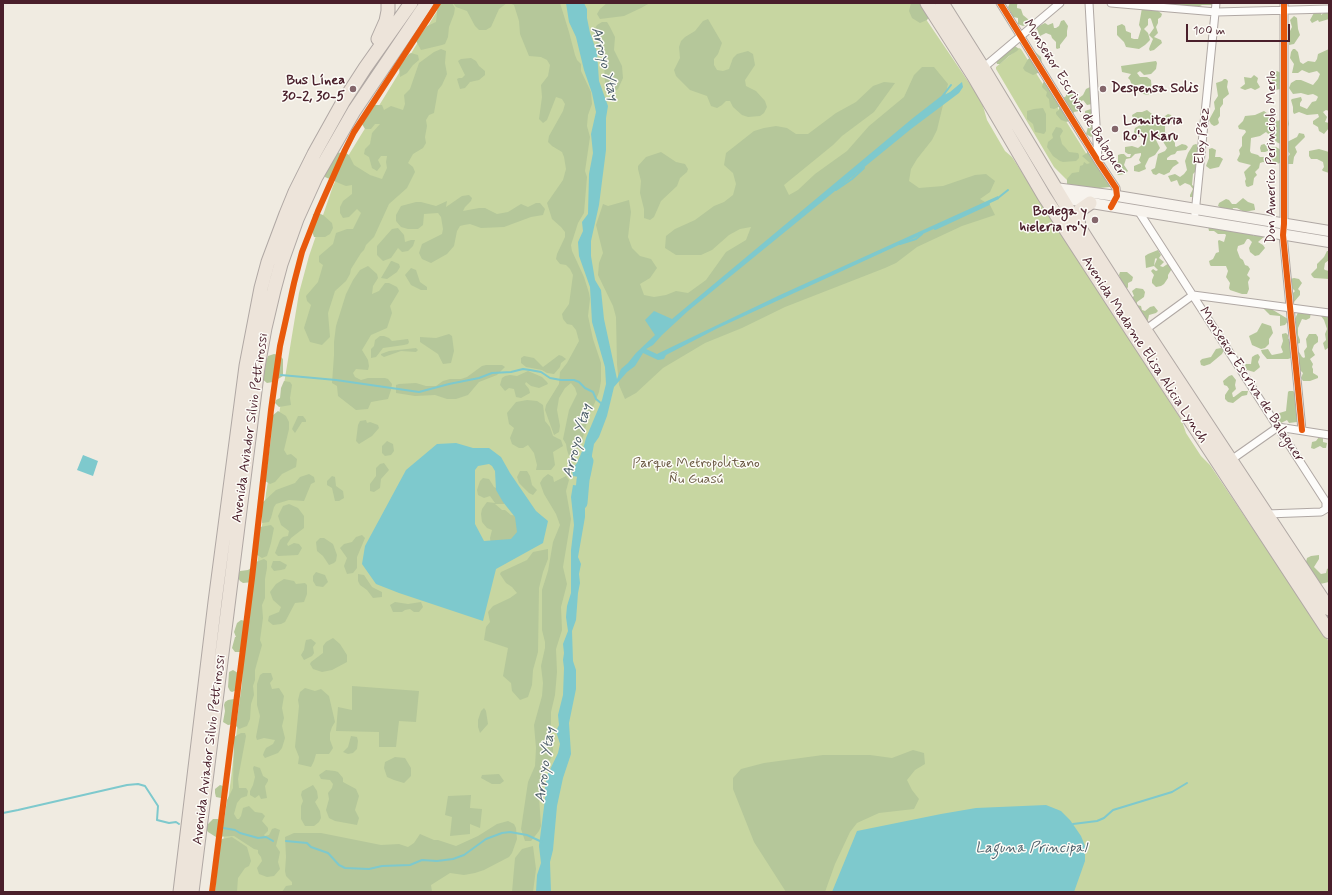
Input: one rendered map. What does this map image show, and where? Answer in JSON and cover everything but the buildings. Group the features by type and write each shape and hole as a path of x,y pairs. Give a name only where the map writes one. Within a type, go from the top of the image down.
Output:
{"highway":[{"path":"365,68 369,57 382,33 388,11 388,3"},
{"name":"Avenida Aviador Silvio Pettirossi","path":"192,892 246,461 269,307 281,264 297,219 316,177 354,111 427,3"},
{"name":"Avenida Madame Elisa Alicia Lynch","path":"927,3 973,75 1044,196 1329,632"},
{"name":"Avenida Madame Elisa Alicia Lynch","path":"942,3 983,68 1079,228 1329,609"},
{"path":"354,111 362,94 405,28 408,21 410,6"},
{"name":"Avenida Aviador Silvio Pettirossi","path":"180,892 215,602 246,366 257,306 268,262 295,192 337,113 365,68 410,6"},
{"path":"1016,147 1027,156 1048,194 1050,196 1058,193"},
{"path":"1079,228 1078,219 1080,210 1090,204"}],"main road":[{"path":"1058,193 1117,196 1329,231"},
{"path":"1058,193 1090,204 1329,242"}],"street":[{"name":"Monseñor Escriva de Balaguer","path":"1000,3 1116,188 1117,196 1111,207"},
{"path":"983,68 1060,3"},
{"path":"1089,3 1098,161"},
{"path":"1111,3 1216,12 1284,7 1329,9"},
{"name":"Eloy Páez","path":"1195,221 1216,3"},
{"name":"Don Americo Perinciolo Merlo","path":"1284,7 1283,235 1302,430"},
{"name":"Monseñor Escriva de Balaguer","path":"1139,212 1326,502 1326,509 1321,512 1267,514"},
{"path":"1145,330 1193,295 1329,312"},
{"path":"1231,460 1278,427 1329,435"}],"green space":[{"path":"438,3 452,3 455,8 449,27 448,37 445,44 421,50 416,41 427,26 436,22"},
{"name":"Parque Metropolitano Ñu Guasú","path":"442,3 915,3 976,93 983,106 987,120 1005,151 1012,157 1182,421 1186,433 1201,456 1210,465 1329,642 1329,892 217,892 266,493 299,293 309,256 333,186 345,161"},
{"path":"453,3 507,3 499,9 491,27 486,30 479,30 475,26 467,11 456,7"},
{"path":"509,3 560,3 575,55 581,64 581,71 591,92 592,104 588,115 587,126 590,137 585,171 587,177 584,213 578,223 571,245 589,293 590,299 588,316 593,339 601,363 601,381 599,392 587,422 581,445 574,454 569,456 563,439 569,410 577,394 571,383 565,388 559,398 557,410 560,426 559,432 554,435 545,410 546,405 559,384 560,372 567,363 579,341 576,330 572,325 567,324 563,319 562,314 569,304 573,275 566,265 560,264 556,259 565,237 565,232 552,219 547,203 563,180 566,169 562,152 548,142 549,136 563,111 565,104 562,99 556,97 547,120 543,123 539,119 542,97 541,85 548,76 550,65 547,60 541,57 529,56 520,34 519,21 514,5"},
{"path":"607,3 650,3 624,16 600,19 597,14"},
{"path":"911,3 925,3 929,17 927,20 920,23 912,18 909,11"},
{"path":"1010,3 1018,3 1017,8 1021,9 1023,15 1029,20 1028,24 1023,26 1018,24 1018,18 1013,17 1008,7"},
{"path":"1167,3 1216,3 1212,5 1202,5 1196,8 1179,5 1175,6"},
{"path":"1142,8 1157,10 1162,14 1158,19 1156,27 1158,33 1154,37 1161,40 1162,43 1154,50 1150,51 1149,49 1153,39 1149,35 1154,28 1150,18 1148,19 1148,25 1144,29 1148,33 1150,40 1139,49 1126,47 1124,42 1117,35 1117,26 1122,24 1125,26 1126,31 1131,33 1131,38 1138,39 1141,29 1139,25"},
{"path":"1315,11 1321,11 1321,15 1325,12 1329,13 1329,19 1319,22 1318,20 1312,23 1310,20"},
{"path":"1294,16 1297,18 1300,35 1294,44 1289,45 1289,33 1292,27 1290,20"},
{"path":"708,19 722,43 718,54 714,59 714,65 717,70 723,71 729,69 733,58 737,54 748,51 753,54 755,65 745,80 746,86 756,91 765,101 767,107 764,113 760,116 748,117 742,115 733,107 730,101 726,101 717,108 711,106 707,96 690,90 676,76 674,70 680,58 679,47 681,41 695,31 703,21"},
{"path":"1064,20 1068,26 1067,36 1060,45 1060,48 1057,49 1056,42 1051,35 1046,33 1040,36 1037,27 1045,23 1048,25 1053,23 1054,28 1056,28 1059,26 1061,21"},
{"path":"602,22 607,22 615,37 614,50 622,66 623,78 618,89 613,92 607,92 604,63 594,36 594,30 597,25"},
{"path":"1015,46 1019,49 1000,64 997,64 996,61"},
{"path":"1019,48 1104,182 1067,180 1054,167 996,69 996,67"},
{"path":"441,49 446,51 445,63 447,74 438,90 434,113 429,115 426,120 426,143 423,148 413,154 408,163 413,167 415,172 407,188 389,204 374,237 366,245 351,269 346,281 335,291 328,313 330,337 322,345 310,342 304,328 311,305 307,301 306,296 318,282 323,265 319,262 319,256 333,244 336,233 347,229 353,229 361,213 357,209 349,217 343,218 340,213 340,207 343,201 352,194 352,185 346,186 325,177 324,172 338,153 344,152 349,155 354,165 370,175 382,179 387,168 387,156 381,156 378,160 381,166 377,171 372,168 369,157 364,154 365,149 370,144 372,133 380,124 375,124 371,129 365,129 362,124 375,105 382,105 384,110 391,106 403,110 405,104 404,95 410,89 419,63 434,52"},
{"path":"1293,49 1298,52 1300,62 1303,64 1308,61 1315,62 1318,54 1329,49 1329,111 1326,110 1323,112 1327,117 1325,122 1329,123 1329,128 1324,134 1313,124 1313,121 1319,117 1318,114 1307,115 1299,112 1294,114 1293,112 1292,99 1301,97 1302,100 1300,106 1307,109 1312,102 1316,101 1318,97 1313,94 1293,94 1289,88 1291,83 1296,80 1301,80 1313,85 1320,74 1317,71 1309,73 1302,70 1298,73 1292,73 1294,64 1290,58"},
{"path":"1033,50 1041,57 1042,64 1038,73 1033,75 1025,71 1023,68 1028,59 1031,58"},
{"path":"411,53 418,55 419,60 407,73 400,77 399,67"},
{"path":"471,58 476,61 485,71 485,75 479,80 470,82 465,88 460,89 457,79 462,78 465,75 458,61 461,59"},
{"path":"1156,61 1156,69 1151,74 1144,75 1140,71 1137,73 1140,77 1147,77 1151,80 1152,93 1147,95 1137,92 1136,88 1140,89 1142,84 1132,86 1128,78 1131,74 1122,72 1121,66"},
{"path":"922,67 934,67 948,84 937,130 932,140 911,169 909,181 919,188 943,186 975,175 986,174 995,181 990,192 980,199 990,205 995,215 962,226 917,247 896,263 885,268 785,307 742,328 705,343 663,368 636,393 625,399 619,385 616,317 613,306 598,275 599,263 603,253 596,225 603,204 608,206 629,200 631,212 628,237 632,248 640,256 651,259 657,268 650,278 640,284 644,295 654,297 666,295 676,291 688,293 706,280 726,252 746,240 751,227 740,229 729,235 712,250 701,255 676,255 665,248 666,236 675,229 695,220 714,206 724,202 733,195 736,184 733,173 724,165 726,153 754,131 764,128 776,126 787,128 796,134 808,134 836,113 856,102 873,86 884,82 895,83 874,112 842,136 784,185 789,195 798,190 815,174 847,151 869,126 904,97 914,75"},
{"path":"1277,71 1281,73 1282,89 1274,90 1272,81 1273,74"},
{"path":"1254,75 1258,78 1257,82 1260,87 1259,88 1255,90 1251,88 1245,90 1240,88 1245,84 1244,77 1251,78"},
{"path":"1224,79 1228,81 1227,87 1229,94 1223,99 1223,104 1220,108 1220,116 1218,119 1219,123 1214,126 1209,120 1215,109 1214,102 1218,96 1216,83"},
{"path":"1045,80 1061,98 1065,97 1066,93 1069,92 1079,98 1083,95 1086,89 1093,87 1092,104 1087,105 1083,100 1078,106 1079,111 1074,112 1070,120 1067,122 1061,120 1056,114 1059,107 1054,109 1050,108 1049,99 1046,96 1047,92 1042,87"},
{"path":"1043,108 1046,114 1046,131 1044,134 1035,132 1033,124 1027,119 1027,111"},
{"path":"1091,109 1096,134 1091,137 1086,134 1088,127 1085,111"},
{"path":"1147,110 1152,114 1154,119 1161,122 1163,117 1168,114 1171,115 1174,120 1170,124 1167,122 1165,123 1165,132 1173,136 1176,147 1182,144 1188,147 1186,150 1177,151 1175,154 1167,158 1167,160 1176,160 1179,163 1173,167 1170,172 1164,175 1159,173 1156,175 1153,174 1151,170 1155,168 1158,154 1165,151 1167,148 1162,140 1157,138 1156,140 1160,148 1155,155 1149,158 1145,166 1146,169 1139,172 1134,171 1134,166 1141,163 1139,160 1141,153 1135,154 1131,158 1126,159 1124,165 1128,171 1125,174 1118,175 1113,169 1118,161 1118,155 1124,154 1127,157 1130,157 1131,154 1125,152 1125,147 1132,146 1138,148 1142,145 1145,139 1145,135 1138,137 1135,135 1135,128 1142,124 1140,122 1134,122 1132,115 1137,112"},
{"path":"1264,111 1278,121 1281,119 1288,119 1289,124 1282,144 1278,143 1266,132 1260,136 1251,138 1250,151 1251,153 1260,157 1271,157 1273,155 1270,150 1261,152 1261,145 1264,144 1271,147 1276,147 1281,150 1282,162 1275,165 1263,162 1260,163 1259,168 1255,172 1257,175 1254,178 1253,185 1248,187 1246,186 1244,172 1251,165 1239,162 1237,160 1240,154 1239,150 1242,146 1242,137 1246,132 1245,130 1239,129 1238,126 1243,121 1245,116 1255,115"},
{"path":"1056,127 1061,128 1063,131 1060,136 1062,144 1069,152 1078,153 1079,158 1076,161 1060,161 1053,156 1047,147 1048,142 1053,138 1052,134"},
{"path":"1299,133 1304,134 1305,137 1295,147 1297,152 1294,157 1293,164 1286,164 1287,158 1290,154 1286,149 1287,142 1297,137"},
{"path":"1196,144 1199,146 1197,170 1193,174 1192,185 1195,187 1194,197 1190,197 1193,189 1190,185 1185,183 1180,186 1177,180 1171,182 1168,176 1175,174 1180,177 1184,174 1187,170 1185,161 1188,153 1193,145"},
{"path":"1212,148 1216,150 1215,157 1220,157 1223,159 1219,167 1210,169 1206,166 1209,158 1209,149"},
{"path":"1319,149 1329,152 1329,173 1322,170 1324,167 1323,162 1317,159 1311,159 1309,156 1309,151"},
{"path":"1087,150 1112,186 1089,189 1078,186 1075,188 1067,185 1067,179 1072,173 1079,172 1080,166 1083,165 1084,162 1087,164 1090,163 1082,156 1087,153"},
{"path":"661,152 676,162 685,164 688,169 687,172 680,178 677,186 661,201 654,217 650,220 644,218 644,209 640,193 641,181 638,166 646,157"},
{"path":"469,195 472,198 471,201 463,211 485,208 497,214 508,212 521,204 528,207 536,203 540,203 545,209 543,215 531,217 504,227 481,228 470,224 460,226 457,231 454,246 447,254 431,263 422,259 419,253 422,244 442,234 443,229 441,217 438,213 424,214 423,225 418,229 408,229 401,227 396,221 396,215 401,206 421,202 436,206 447,201 446,207 462,196"},
{"path":"1243,198 1254,204 1255,210 1244,212 1237,208 1233,208 1234,223 1236,220 1243,220 1242,225 1254,236 1256,234 1257,222 1274,226 1274,228 1258,242 1265,248 1259,255 1255,256 1250,252 1249,248 1252,242 1249,239 1247,239 1244,244 1238,246 1237,250 1240,258 1250,269 1247,275 1250,278 1248,282 1249,289 1247,294 1230,290 1230,283 1226,277 1228,271 1226,266 1211,266 1209,261 1213,259 1216,253 1219,252 1218,241 1224,242 1226,235 1209,231 1208,226 1222,217 1223,209 1218,206 1219,203 1226,199 1232,204 1236,204"},
{"path":"318,213 323,215 332,223 333,228 330,234 325,237 314,237 312,231 313,214"},
{"path":"398,228 404,235 405,242 415,240 413,246 408,251 402,252 398,248 391,258 383,261 377,255 377,246 392,229"},
{"path":"1158,250 1161,255 1159,258 1164,262 1160,266 1163,267 1169,263 1173,267 1168,275 1168,278 1161,286 1156,287 1152,283 1154,275 1151,271 1153,269 1156,271 1158,270 1154,266 1146,268 1145,256"},
{"path":"1327,251 1329,251 1329,260 1325,263 1324,269 1329,271 1329,279 1314,278 1311,274 1317,268 1317,264 1324,257"},
{"path":"391,261 399,264 400,267 397,272 387,279 381,278"},
{"path":"368,266 377,274 378,278 373,286 372,294 379,291 385,283 389,283 397,287 399,291 390,306 392,313 387,328 371,335 362,350 368,360 368,370 356,369 353,373 355,377 361,380 368,378 385,378 392,384 388,399 371,402 368,409 356,410 338,396 337,386 332,383 334,342 336,326 346,294 360,270"},
{"path":"411,268 416,270 420,282 427,287 427,290 421,290 411,285 405,275"},
{"path":"1120,272 1127,272 1133,277 1132,281 1128,283 1128,287 1125,292 1119,275"},
{"path":"1290,279 1299,279 1302,283 1298,289 1300,291 1300,295 1294,302 1291,295 1295,291 1290,286"},
{"path":"1136,288 1143,289 1145,292 1144,297 1137,302 1137,305 1141,306 1142,310 1145,311 1154,306 1158,311 1149,315 1147,324 1131,298 1134,296 1132,291"},
{"path":"1268,307 1288,319 1285,325 1280,326 1280,316 1270,315 1263,308"},
{"path":"1299,310 1311,312 1310,318 1306,320 1302,319 1298,328 1300,343 1297,344 1295,319"},
{"path":"1322,313 1328,315 1329,317 1329,345 1325,350 1323,343 1326,340 1325,334 1327,329 1321,316"},
{"path":"1262,323 1271,326 1273,333 1269,339 1269,344 1265,348 1261,349 1252,345 1249,336 1257,332"},
{"path":"1286,333 1288,335 1288,339 1290,338 1291,358 1267,359 1261,350 1268,349 1272,355 1282,353 1282,334"},
{"path":"449,334 452,336 454,351 451,363 443,364 438,354 420,342 420,337 436,338"},
{"path":"1309,334 1316,334 1318,337 1318,342 1314,345 1312,350 1315,355 1310,359 1313,364 1313,373 1318,376 1318,378 1310,381 1303,381 1301,378 1303,373 1298,368 1298,353 1299,352 1302,357 1305,357 1304,351 1307,347 1306,339"},
{"path":"380,336 389,338 392,341 408,339 409,342 408,344 404,345 383,348 376,357 371,358 371,349 374,346 375,340"},
{"path":"416,348 418,350 416,352 401,351 384,357 381,355 389,351"},
{"path":"1221,348 1224,350 1222,354 1210,364 1204,366 1201,365 1200,361 1202,359 1211,357 1216,349"},
{"path":"274,354 279,355 283,359 283,376 273,382 267,383 261,378 268,356"},
{"path":"1258,354 1260,357 1258,362 1260,367 1254,372 1247,370 1245,365 1251,364 1252,357"},
{"path":"559,355 566,359 561,363 560,367 554,374 526,367 521,363 521,358 524,356 534,358 543,367"},
{"path":"502,365 505,367 497,375 479,382 468,395 456,399 447,399 435,395 415,396 396,393 396,385 399,384 416,383 426,386 436,386 443,381 467,377 482,366"},
{"path":"528,371 542,377 548,384 539,388 531,386 526,382 525,384 530,393 521,398 516,397 514,389 509,388 505,391 500,385 502,378 505,376 517,376"},
{"path":"1232,375 1236,380 1236,389 1232,393 1233,397 1242,391 1248,391 1247,395 1242,396 1233,403 1228,402 1225,399 1225,395 1229,389 1224,385 1223,381"},
{"path":"284,381 290,382 292,385 290,398 291,405 279,407 275,403 276,400 280,398 281,388"},
{"path":"1289,391 1293,391 1298,395 1304,412 1297,422 1289,423 1287,420 1281,423 1278,421 1276,414 1286,411"},
{"path":"527,400 537,401 543,405 545,421 550,427 553,436 561,440 563,446 553,452 555,465 551,470 536,470 537,465 534,453 528,445 523,448 519,448 512,444 510,438 514,428 509,424 507,413 516,402"},
{"path":"278,411 286,416 289,422 289,429 284,450 287,455 291,454 297,459 296,467 282,474 275,482 270,484 265,481 271,438 272,416"},
{"path":"298,416 303,416 306,422 302,422 295,433 292,429"},
{"path":"366,420 367,423 370,422 378,425 379,428 372,436 359,444 356,441 358,425 360,421"},
{"path":"1319,437 1323,438 1323,442 1327,443 1326,448 1320,446 1314,449 1311,448 1312,442 1316,441"},
{"path":"387,441 393,444 394,451 391,455 385,456 382,453 382,446"},
{"path":"384,463 389,470 381,479 380,488 374,492 370,491 370,484 376,476 376,468 380,464"},
{"path":"520,471 527,471 530,476 532,485 537,490 533,495 519,483 517,477"},
{"path":"309,474 314,477 315,482 311,484 304,501 289,500 276,504 269,522 262,523 262,503 276,490 295,483 300,477"},
{"path":"548,474 553,477 554,482 566,476 569,480 566,491 571,519 563,567 567,584 561,607 562,630 556,649 557,672 555,695 551,712 553,754 543,770 539,797 541,826 531,841 525,841 521,829 528,782 535,766 536,748 534,725 542,696 543,683 541,666 545,642 542,630 542,590 548,571 553,542 560,525 540,483"},
{"path":"332,476 335,477 336,486 343,491 344,498 339,501 335,501 332,488 327,485 327,481"},
{"path":"483,478 489,479 494,487 504,492 507,500 504,504 495,504 511,515 519,516 521,538 491,545 490,538 492,530 487,528 482,522 481,514 482,509 487,502 495,503 490,496 484,498 478,495 477,490 480,481"},
{"path":"289,504 298,508 304,516 304,528 291,538 287,544 288,546 294,543 299,544 302,548 298,555 278,556 275,553 280,540 283,537 288,536 289,531 281,525 278,516 283,506"},
{"path":"271,525 274,528 271,543 267,556 262,558 257,555 260,527"},
{"path":"362,535 365,538 357,557 357,568 353,573 347,574 344,566 347,558 340,548 344,544 352,542 356,537"},
{"path":"320,538 324,538 333,544 337,555 334,563 329,565 323,556 317,551 316,542"},
{"path":"548,549 548,559 539,588 538,652 533,670 532,685 528,697 520,700 512,691 511,683 503,676 508,648 484,640 486,627 490,622 488,612 493,606 517,593 506,583 500,574 501,572 527,560 533,552"},
{"path":"1319,555 1319,559 1314,567 1321,574 1326,573 1327,569 1329,568 1329,582 1320,584 1309,571 1306,562 1307,558"},
{"path":"264,559 267,561 267,568 265,579 265,598 262,605 263,618 260,640 262,645 255,670 255,680 253,686 254,695 251,704 250,719 247,726 239,729 236,726 242,684 243,657 240,652 235,652 232,648 236,637 234,632 237,623 241,620 249,622 253,582 243,583 237,576 240,571 248,570 254,566 256,562"},
{"path":"273,561 280,561 287,565 285,569 274,571 271,567"},
{"path":"316,572 325,575 328,582 323,587 316,586 313,581 313,576"},
{"path":"358,574 364,575 372,587 382,592 382,597 373,598 367,590 360,585 358,581"},
{"path":"284,579 294,581 296,584 305,583 307,585 307,594 304,602 295,603 285,622 273,625 268,621 269,616 279,612 281,607 273,600 270,592 276,584"},
{"path":"395,602 408,604 421,602 423,607 419,612 414,612 410,609 402,612 393,612 390,605"},
{"path":"333,638 340,644 347,655 347,662 332,670 322,672 313,669 310,664 311,662 323,653 323,646 326,642"},
{"path":"311,639 316,643 313,647 314,653 312,656 304,660 301,655 304,650 306,640"},
{"path":"233,670 238,673 241,679 237,690 232,692 228,687 229,672"},
{"path":"263,673 271,673 273,679 270,683 272,689 279,688 284,696 282,708 284,718 282,726 285,738 282,748 278,753 265,758 263,755 266,748 273,744 275,740 264,738 257,740 256,737 260,716 257,705 257,684 260,675"},
{"path":"352,686 419,691 416,722 399,721 396,747 379,747 379,732 336,731 338,707 352,710"},
{"path":"305,688 315,691 321,689 329,696 335,722 330,733 330,740 333,748 329,754 316,754 311,767 298,764 299,757 295,747 299,706 298,700 300,692"},
{"path":"234,699 237,703 235,721 234,724 228,725 223,722 225,711 224,705 228,700"},
{"path":"484,708 486,711 488,724 480,733 478,720 481,711"},
{"path":"241,733 245,733 246,736 238,779 239,788 246,788 248,791 247,796 241,798 237,803 234,814 237,819 239,819 243,808 249,806 255,812 262,813 265,816 262,821 268,828 268,831 264,835 265,836 269,835 272,829 275,828 280,830 276,846 280,852 278,862 280,869 274,876 267,877 259,874 257,868 262,861 258,850 234,836 216,837 206,829 208,824 213,819 218,819 219,822 224,821 227,800 233,788 234,737"},
{"path":"351,736 357,737 357,749 353,753 348,754 343,752 348,747"},
{"path":"913,750 924,753 925,764 915,770 907,780 919,799 914,809 879,813 857,823 850,832 835,864 825,892 786,892 754,842 733,789 733,778 741,769 764,763 823,755 870,755 892,758"},
{"path":"395,757 405,758 411,768 411,776 404,783 387,777 384,768 385,762"},
{"path":"254,766 260,768 263,776 268,779 265,786 267,798 261,799 259,795 255,798 250,795 255,777"},
{"path":"326,770 338,772 343,778 343,782 356,789 359,796 355,810 359,818 357,825 335,821 329,818 326,810 329,799 328,793 333,784 330,780 321,779 319,775"},
{"path":"499,774 504,781 500,784 492,784 481,778 482,775"},
{"path":"220,785 226,787 227,790 226,795 221,798 216,797 215,793 215,789"},
{"path":"313,785 317,791 318,798 315,802 320,811 321,818 314,826 305,826 301,819 301,806 303,801 301,795 302,791"},
{"path":"471,795 470,808 482,809 480,828 470,824 470,834 450,836 452,817 445,815 448,796"},
{"path":"508,821 514,824 516,828 517,839 509,857 475,873 464,875 450,873 431,885 432,892 282,892 286,886 292,885 292,882 286,876 285,871 285,837 294,833 321,833 381,845 399,844 408,847 414,843 420,834 434,840 456,846 478,836 497,824"},
{"path":"232,837 247,847 251,861 249,866 245,868 238,878 237,892 215,892 220,843 222,839"},
{"path":"533,846 536,869 533,892 512,892 515,858 522,849"}],"water":[{"path":"566,3 584,3 587,9 590,33 597,52 599,81 608,106 606,118 606,150 599,205 591,241 591,256 595,280 601,290 604,319 617,379 621,369 655,335 645,320 654,311 672,319 913,118 962,82 963,87 959,93 911,129 688,311 653,345 646,349 657,354 780,295 998,196 999,199 718,328 666,355 664,359 658,360 643,353 635,366 627,372 614,387 607,416 599,437 594,444 589,479 573,476 572,469 577,463 583,449 602,400 606,384 605,367 592,322 590,287 579,256 578,242 583,231 582,222 588,214 589,174 593,153 591,134 596,112 576,37 569,22"},
{"path":"456,443 473,448 489,448 501,457 536,511 548,521 543,543 496,569 483,621 376,584 362,564 365,546 406,470 437,444","holes":["489,464 495,471 496,490 515,517 517,532 511,539 484,541 475,524 475,470 478,466"]},
{"path":"83,455 98,461 93,476 77,470"},
{"path":"573,485 588,487 585,498 585,517 578,557 581,564 576,620 572,631 573,661 576,670 576,689 569,723 571,754 563,778 557,806 553,850 550,862 551,892 536,892 537,875 541,863 539,846 545,799 545,787 547,776 558,753 560,744 556,731 559,725 558,715 563,695 563,644 568,631 566,617 567,606 571,593 571,550 574,525 571,497"},
{"name":"Laguna Principal","path":"1046,805 1061,811 1070,820 1081,836 1085,846 1085,861 1074,892 832,892 857,831 976,808"}],"waterway":[{"path":"941,98 951,85"},
{"path":"836,190 852,179 864,168"},
{"path":"998,198 1008,190"},
{"path":"935,229 989,204"},
{"path":"900,244 916,239 922,234"},
{"path":"281,375 336,380 419,392 479,378 492,373 511,372 523,369 541,372 550,378 574,380 579,382 585,388 593,392 596,399 602,404"},
{"name":"Arroyo Ytay","path":"581,503 583,480 587,461"},
{"path":"1073,824 1097,821 1104,818 1113,810 1172,792 1187,783"},
{"path":"3,813 127,785 138,784 145,786 158,806 157,820 169,823 176,822 179,824"},
{"path":"223,828 235,830 258,838 266,837 273,841"},
{"path":"286,841 307,843 311,847 328,853 339,865 345,868 369,869 382,866 410,865 422,860 437,861 453,859 464,855 486,839 502,833 510,832 527,835 542,842"}],"cycle path":[{"path":"212,892 252,578 271,410 280,346 294,283 302,252 318,211 354,132 438,3"},
{"path":"1000,3 1116,188 1117,196 1111,207"},
{"path":"1284,3 1283,235 1302,430"}],"place":[{"name":"Bus Línea 30-2, 30-5","path":"353,89"},
{"name":"Despensa Solis","path":"1103,89"},
{"name":"Lomiteria Ro'y Karu","path":"1115,129"},
{"name":"Bodega y hieleria ro'y","path":"1095,220"}]}
